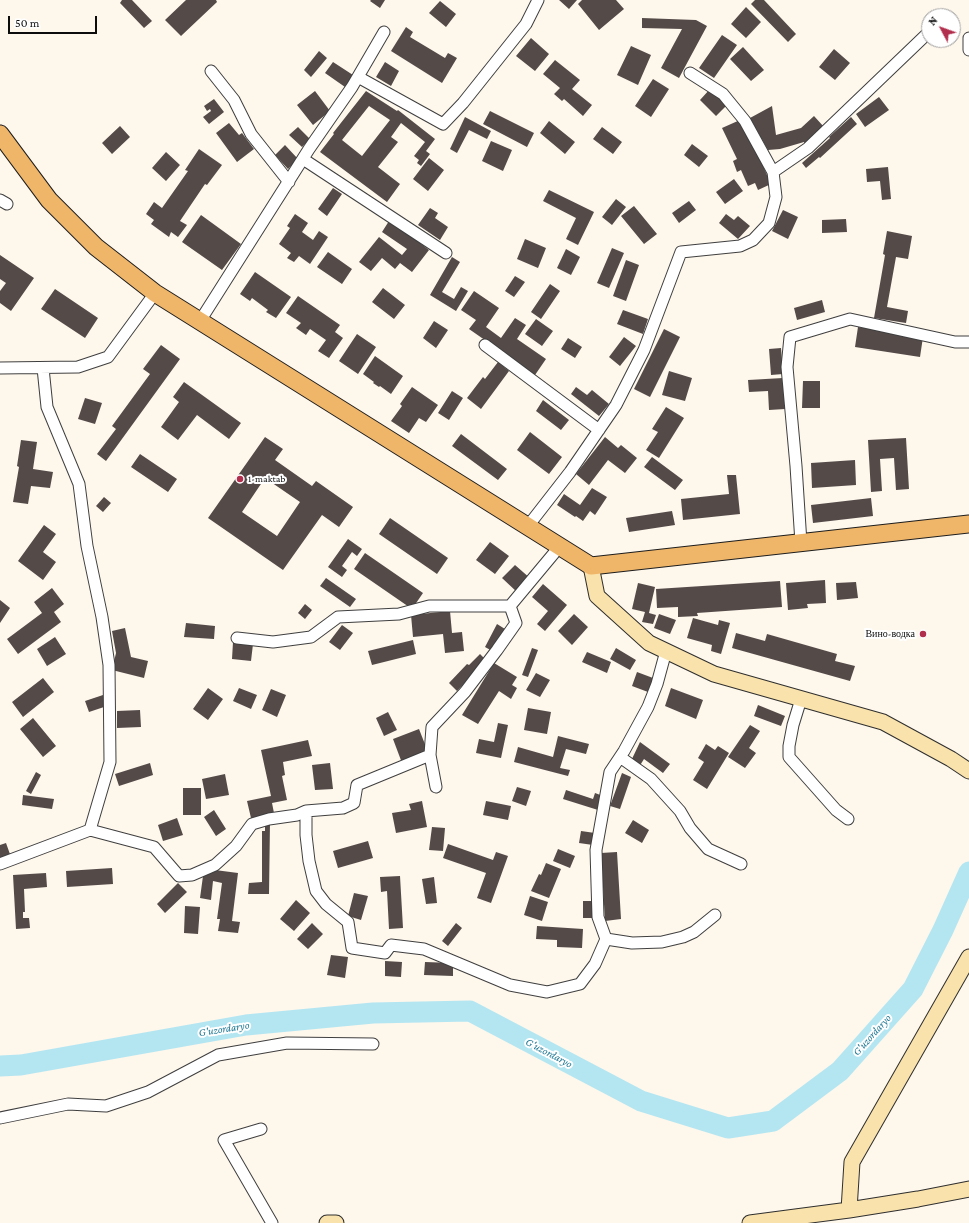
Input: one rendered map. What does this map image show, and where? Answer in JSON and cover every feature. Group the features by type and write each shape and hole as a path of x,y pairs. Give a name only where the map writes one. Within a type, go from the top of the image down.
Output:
{"main road":[{"path":"0,134 54,205 96,247 155,292 591,566 969,524"}],"street":[{"path":"358,77 443,124 463,103 526,24 538,0"},
{"path":"200,321 303,159 358,77 384,32"},
{"path":"969,38 969,50"},
{"path":"773,172 808,148 921,40"},
{"path":"211,71 234,100 251,134 289,182"},
{"path":"528,526 570,472 616,405 644,350 682,252 740,246 753,240 769,222 776,197 773,172 745,121 723,94 690,73"},
{"path":"303,159 446,253"},
{"path":"0,369 78,367 108,357 155,292"},
{"path":"801,543 787,367 790,336 850,319 933,338 955,342 969,342"},
{"path":"485,346 599,430"},
{"path":"43,368 47,407 79,484 87,546 102,616 108,665 110,762 90,830"},
{"path":"510,606 560,546"},
{"path":"591,566 597,596 649,643 714,674 883,722 951,758 969,772"},
{"path":"237,638 272,642 311,637 338,617 399,614 428,606 510,606"},
{"path":"436,787 430,755 432,727 465,692 516,623 510,606"},
{"path":"306,811 306,835 309,860 316,891 326,904 348,922 352,948 385,953 391,945 424,949 510,985 547,992 580,984 595,964 606,939 598,917 596,850 610,772 620,757 650,702 657,684 666,651"},
{"path":"801,699 793,725 789,746 789,757 836,810 848,819"},
{"path":"0,864 90,830 154,847 179,876 192,875 215,865 236,846 252,824 269,819 297,815 306,811 344,808 354,803 357,785 430,755"},
{"path":"620,757 651,779 680,811 690,828 708,849 741,864"},
{"path":"606,939 632,943 662,942 676,939 694,932 715,915"},
{"path":"849,1210 852,1162 969,957"},
{"path":"0,1118 68,1104 106,1106 148,1092 218,1055 287,1043 373,1044"},
{"path":"261,1129 224,1140 272,1223"},
{"path":"750,1223 918,1199 969,1188"},
{"path":"327,1223 336,1223"}],"building":[{"path":"122,0 132,0 152,21 144,28 120,3"},
{"path":"186,0 216,0 217,2 181,36 165,20"},
{"path":"385,0 380,8 370,1"},
{"path":"559,0 577,0 569,9"},
{"path":"582,0 616,0 624,9 599,30 578,4"},
{"path":"755,0 764,0 796,34 788,42 751,4"},
{"path":"440,1 456,14 446,27 429,13"},
{"path":"746,7 761,22 746,38 731,24"},
{"path":"642,18 696,20 707,26 679,78 661,68 682,29 642,28"},
{"path":"406,27 413,32 410,37 445,58 448,53 457,58 442,83 391,51"},
{"path":"722,35 737,45 714,78 699,68"},
{"path":"531,38 549,54 535,71 516,56"},
{"path":"631,46 651,55 638,85 617,75"},
{"path":"743,47 764,70 751,81 730,59"},
{"path":"834,49 850,63 835,80 819,67"},
{"path":"319,51 327,58 311,77 304,70"},
{"path":"555,60 580,80 572,89 592,105 583,116 564,99 562,101 554,94 560,88 543,74"},
{"path":"333,62 353,75 345,87 325,73"},
{"path":"385,62 399,71 391,86 376,77"},
{"path":"653,79 669,89 651,117 635,106"},
{"path":"710,89 727,105 716,116 700,100"},
{"path":"315,91 330,111 313,125 297,105"},
{"path":"366,91 397,111 398,110 435,139 426,151 430,154 421,166 417,163 419,160 414,156 425,142 401,123 391,137 398,142 378,167 400,184 387,202 320,152 334,134 333,133","holes":["369,106 390,120 362,156 342,140"]},
{"path":"879,97 889,110 865,127 856,114"},
{"path":"214,99 224,112 209,124 203,117 211,111 210,109 207,111 204,106"},
{"path":"772,106 776,135 801,128 814,116 824,127 805,144 804,142 780,149 768,150 750,118"},
{"path":"490,111 534,133 527,147 483,124"},
{"path":"465,117 491,131 487,139 469,130 457,153 450,149"},
{"path":"851,117 857,124 820,158 819,157 806,168 802,163"},
{"path":"740,120 749,140 751,139 771,184 758,190 755,183 748,186 741,170 737,172 733,161 737,159 722,128"},
{"path":"549,121 575,142 565,154 540,133"},
{"path":"229,123 239,135 242,133 254,149 237,162 216,133"},
{"path":"120,126 130,137 112,154 102,143"},
{"path":"298,127 310,139 302,147 289,135"},
{"path":"602,127 622,142 613,154 593,139"},
{"path":"491,141 512,150 503,171 482,161"},
{"path":"692,144 708,156 699,167 684,155"},
{"path":"285,145 298,159 288,169 275,155"},
{"path":"199,149 222,165 207,185 205,184 180,221 187,225 178,237 171,232 169,237 151,224 154,220 146,214 154,202 162,208 188,171 185,170"},
{"path":"166,152 180,165 166,181 152,168"},
{"path":"429,158 444,170 428,191 413,179"},
{"path":"888,167 891,199 882,200 880,181 867,182 866,169"},
{"path":"734,179 743,191 725,204 716,192"},
{"path":"333,188 342,194 327,216 318,209"},
{"path":"549,190 594,212 578,245 566,239 576,218 543,201"},
{"path":"616,199 626,207 612,225 602,217"},
{"path":"689,201 696,210 679,223 672,213"},
{"path":"634,206 657,234 644,244 621,216"},
{"path":"430,208 438,213 435,218 448,227 440,240 418,225"},
{"path":"783,210 798,217 788,239 772,231"},
{"path":"295,214 308,223 302,232 313,240 319,231 328,237 310,264 299,256 294,262 287,258 291,253 279,244 290,228 287,226"},
{"path":"726,214 734,220 738,216 750,226 738,239 719,223"},
{"path":"201,215 241,244 222,270 182,242"},
{"path":"846,219 847,232 822,233 822,220"},
{"path":"389,221 429,250 412,272 400,263 395,269 382,258 371,271 359,262 379,237 402,255 407,249 382,232"},
{"path":"887,231 912,236 908,259 896,257 887,307 908,311 906,323 874,318 885,255 883,254"},
{"path":"525,239 546,248 538,268 517,259"},
{"path":"612,248 624,253 609,288 597,283"},
{"path":"566,249 580,257 571,275 557,268"},
{"path":"328,252 352,269 342,284 317,267"},
{"path":"0,255 34,278 11,311 0,303 0,291 6,283 0,279"},
{"path":"452,257 460,262 442,292 454,299 461,287 468,291 456,311 430,295"},
{"path":"626,260 639,265 626,301 613,296"},
{"path":"255,272 291,297 276,318 266,312 268,310 252,298 250,301 240,294"},
{"path":"515,276 525,282 514,297 505,291"},
{"path":"550,284 560,291 541,319 531,312"},
{"path":"383,288 405,305 394,319 372,302"},
{"path":"55,289 98,318 85,338 41,309"},
{"path":"474,291 499,308 486,327 501,338 515,318 526,325 517,339 546,359 535,375 469,329 476,320 461,310"},
{"path":"298,296 340,325 335,332 343,338 329,358 318,351 326,340 310,329 306,335 296,328 301,323 286,313"},
{"path":"822,300 825,312 797,320 794,308"},
{"path":"623,310 648,319 643,334 617,324"},
{"path":"536,319 553,331 542,346 525,334"},
{"path":"434,321 448,330 436,348 423,338"},
{"path":"858,327 923,337 920,357 855,347"},
{"path":"664,329 680,337 650,397 634,389"},
{"path":"357,334 376,347 358,374 339,361"},
{"path":"624,337 636,346 620,366 609,357"},
{"path":"568,338 582,347 575,358 561,349"},
{"path":"161,345 180,359 106,461 97,454 116,429 112,426 150,374 143,369"},
{"path":"781,348 783,374 771,375 769,349"},
{"path":"375,356 403,376 391,394 373,383 374,382 363,374"},
{"path":"498,362 509,371 481,409 467,398 483,377 485,379"},
{"path":"669,371 692,378 685,401 662,395"},
{"path":"783,378 785,409 769,410 768,391 749,392 748,380"},
{"path":"803,381 820,381 820,408 802,408"},
{"path":"184,382 241,423 229,439 197,415 178,440 161,427 179,402 173,397"},
{"path":"412,387 438,405 426,422 419,418 409,433 391,421 402,406 400,404"},
{"path":"576,387 587,395 592,390 609,404 599,416 571,394"},
{"path":"452,391 463,398 449,420 438,413"},
{"path":"85,398 102,403 95,424 78,419"},
{"path":"543,400 569,420 561,430 536,411"},
{"path":"666,407 684,418 659,458 646,450 658,432 652,429"},
{"path":"530,432 562,457 549,474 517,450"},
{"path":"461,434 507,469 498,480 452,446"},
{"path":"265,437 283,449 275,460 312,486 316,481 353,507 339,527 322,515 283,570 208,518","holes":["265,478 300,502 277,536 242,512"]},
{"path":"605,437 618,448 621,445 637,458 625,473 608,460 589,485 576,474"},
{"path":"906,438 909,489 896,490 894,458 880,459 882,491 871,492 868,440"},
{"path":"21,440 37,442 33,469 53,472 50,488 31,486 28,504 13,502 19,467 17,466"},
{"path":"140,454 177,479 168,492 131,467"},
{"path":"652,457 683,480 675,490 644,467"},
{"path":"855,460 856,485 812,488 811,463"},
{"path":"727,475 736,475 740,514 683,520 681,499 729,494"},
{"path":"592,488 607,497 595,515 590,511 583,521 557,505 564,494 580,505"},
{"path":"104,497 111,503 103,512 96,506"},
{"path":"871,498 873,516 813,523 811,505"},
{"path":"672,511 675,525 629,532 626,518"},
{"path":"390,518 448,558 437,574 379,534"},
{"path":"44,525 56,534 43,552 56,562 43,580 18,561"},
{"path":"348,539 362,549 357,556 352,552 342,566 347,570 342,577 328,567"},
{"path":"490,542 509,556 495,574 476,560"},
{"path":"365,553 423,593 412,609 354,569"},
{"path":"515,565 531,579 518,593 502,578"},
{"path":"326,578 356,599 350,607 320,586"},
{"path":"825,580 826,603 807,604 808,608 788,610 786,583"},
{"path":"780,581 782,607 697,613 698,616 678,617 678,607 657,608 656,589"},
{"path":"856,582 858,598 837,600 836,583"},
{"path":"638,583 655,587 649,613 656,615 653,624 642,622 645,612 632,609"},
{"path":"543,584 567,605 545,631 537,624 548,611 532,597"},
{"path":"52,588 64,604 54,612 61,622 18,654 7,639 42,613 34,602"},
{"path":"0,600 10,608 0,623"},
{"path":"305,604 312,610 305,619 298,613"},
{"path":"450,611 452,633 462,632 464,651 445,653 443,634 413,637 411,615"},
{"path":"574,614 588,627 572,645 558,631"},
{"path":"659,614 676,620 670,634 654,628"},
{"path":"693,618 718,625 719,620 730,623 721,654 711,651 712,645 687,638"},
{"path":"186,623 215,626 214,639 184,637"},
{"path":"497,624 505,629 494,652 485,647"},
{"path":"342,625 353,633 340,650 329,642"},
{"path":"125,628 131,657 148,661 144,678 112,670 116,653 112,631"},
{"path":"736,633 765,641 767,634 837,654 835,661 855,666 850,681 732,648"},
{"path":"55,637 66,654 47,666 37,649"},
{"path":"413,640 416,654 372,665 368,651"},
{"path":"233,642 253,644 251,661 232,659"},
{"path":"532,648 538,650 528,677 522,675"},
{"path":"616,648 636,660 630,670 610,659"},
{"path":"587,652 611,662 607,673 582,662"},
{"path":"480,654 486,660 457,691 449,683 467,664 469,665"},
{"path":"494,663 517,677 512,685 517,688 511,699 499,691 478,724 462,715"},
{"path":"637,672 653,678 648,692 632,686"},
{"path":"536,673 550,680 540,697 526,690"},
{"path":"43,678 54,692 23,717 12,702"},
{"path":"208,688 223,699 208,720 193,709"},
{"path":"239,688 257,695 251,709 233,701"},
{"path":"671,688 703,700 696,719 665,706"},
{"path":"271,689 286,695 277,717 262,710"},
{"path":"103,695 107,706 89,712 85,701"},
{"path":"758,705 785,716 781,726 754,716"},
{"path":"528,708 551,712 547,734 524,730"},
{"path":"140,710 141,727 117,728 117,711"},
{"path":"388,712 397,730 384,736 376,718"},
{"path":"33,718 56,746 43,757 20,729"},
{"path":"498,723 508,725 501,758 476,753 479,739 494,742"},
{"path":"750,725 760,731 749,748 756,753 745,768 728,757"},
{"path":"419,729 428,752 402,763 393,739"},
{"path":"558,736 589,744 586,754 566,749 560,768 570,770 568,776 514,762 518,747 553,757"},
{"path":"308,740 312,756 283,762 285,775 282,776 287,800 272,803 274,813 251,818 247,801 271,796 261,750"},
{"path":"640,742 670,764 663,773 644,759 639,767 631,761"},
{"path":"706,744 715,750 718,746 729,753 707,789 693,780 704,762 698,758"},
{"path":"150,763 153,775 119,786 115,774"},
{"path":"330,763 333,789 315,790 312,765"},
{"path":"36,772 41,775 31,794 26,791"},
{"path":"622,773 631,777 620,809 610,806"},
{"path":"225,774 229,795 206,799 202,779"},
{"path":"517,787 531,791 526,806 512,801"},
{"path":"183,788 201,788 201,815 183,815"},
{"path":"566,790 593,799 595,793 603,796 598,810 563,799"},
{"path":"23,795 54,799 52,809 22,805"},
{"path":"422,801 427,827 396,833 392,813 411,810 409,804"},
{"path":"486,801 511,806 508,820 483,815"},
{"path":"214,810 226,829 216,836 204,817"},
{"path":"177,818 183,835 163,841 158,825"},
{"path":"633,820 649,830 642,843 625,833"},
{"path":"265,822 270,822 269,894 248,894 249,883 262,882 262,831 265,831"},
{"path":"432,827 445,828 443,851 429,850"},
{"path":"581,831 595,833 593,845 579,843"},
{"path":"368,841 373,858 338,868 333,851"},
{"path":"6,843 11,857 0,860 0,845"},
{"path":"448,844 493,860 496,852 508,856 491,903 477,898 486,873 443,858"},
{"path":"558,849 575,856 570,868 553,861"},
{"path":"617,852 621,919 605,921 601,853"},
{"path":"546,863 561,869 549,898 531,891 539,874 541,875"},
{"path":"112,868 113,884 67,887 66,871"},
{"path":"215,870 238,873 232,921 240,922 238,933 218,931 220,919 217,919 222,883 213,881 211,900 200,898 203,876"},
{"path":"46,873 47,887 24,889 25,912 23,912 23,918 29,918 30,928 16,929 13,875"},
{"path":"400,876 403,928 389,929 387,891 381,892 380,877"},
{"path":"434,877 437,903 426,904 422,879"},
{"path":"178,883 187,892 165,913 157,904"},
{"path":"354,893 368,896 361,920 348,916"},
{"path":"530,896 548,902 542,921 524,915"},
{"path":"296,900 310,913 294,931 280,919"},
{"path":"583,901 593,901 593,918 583,918"},
{"path":"185,906 200,907 198,934 184,933"},
{"path":"312,923 323,934 308,949 297,939"},
{"path":"456,923 462,928 448,946 442,941"},
{"path":"537,926 583,929 582,948 557,947 557,940 536,939"},
{"path":"331,955 348,957 345,978 327,975"},
{"path":"385,961 402,962 401,977 385,976"},
{"path":"425,962 453,963 453,976 424,975"}],"waterway":[{"name":"G'uzordaryo","path":"0,1066 21,1065 246,1025 373,1013 470,1011 641,1101 728,1128 773,1121 840,1071 913,989 943,930 969,872"}],"place":[{"name":"1-maktab","path":"240,479"},
{"name":"Вино-водка","path":"923,634"}]}
